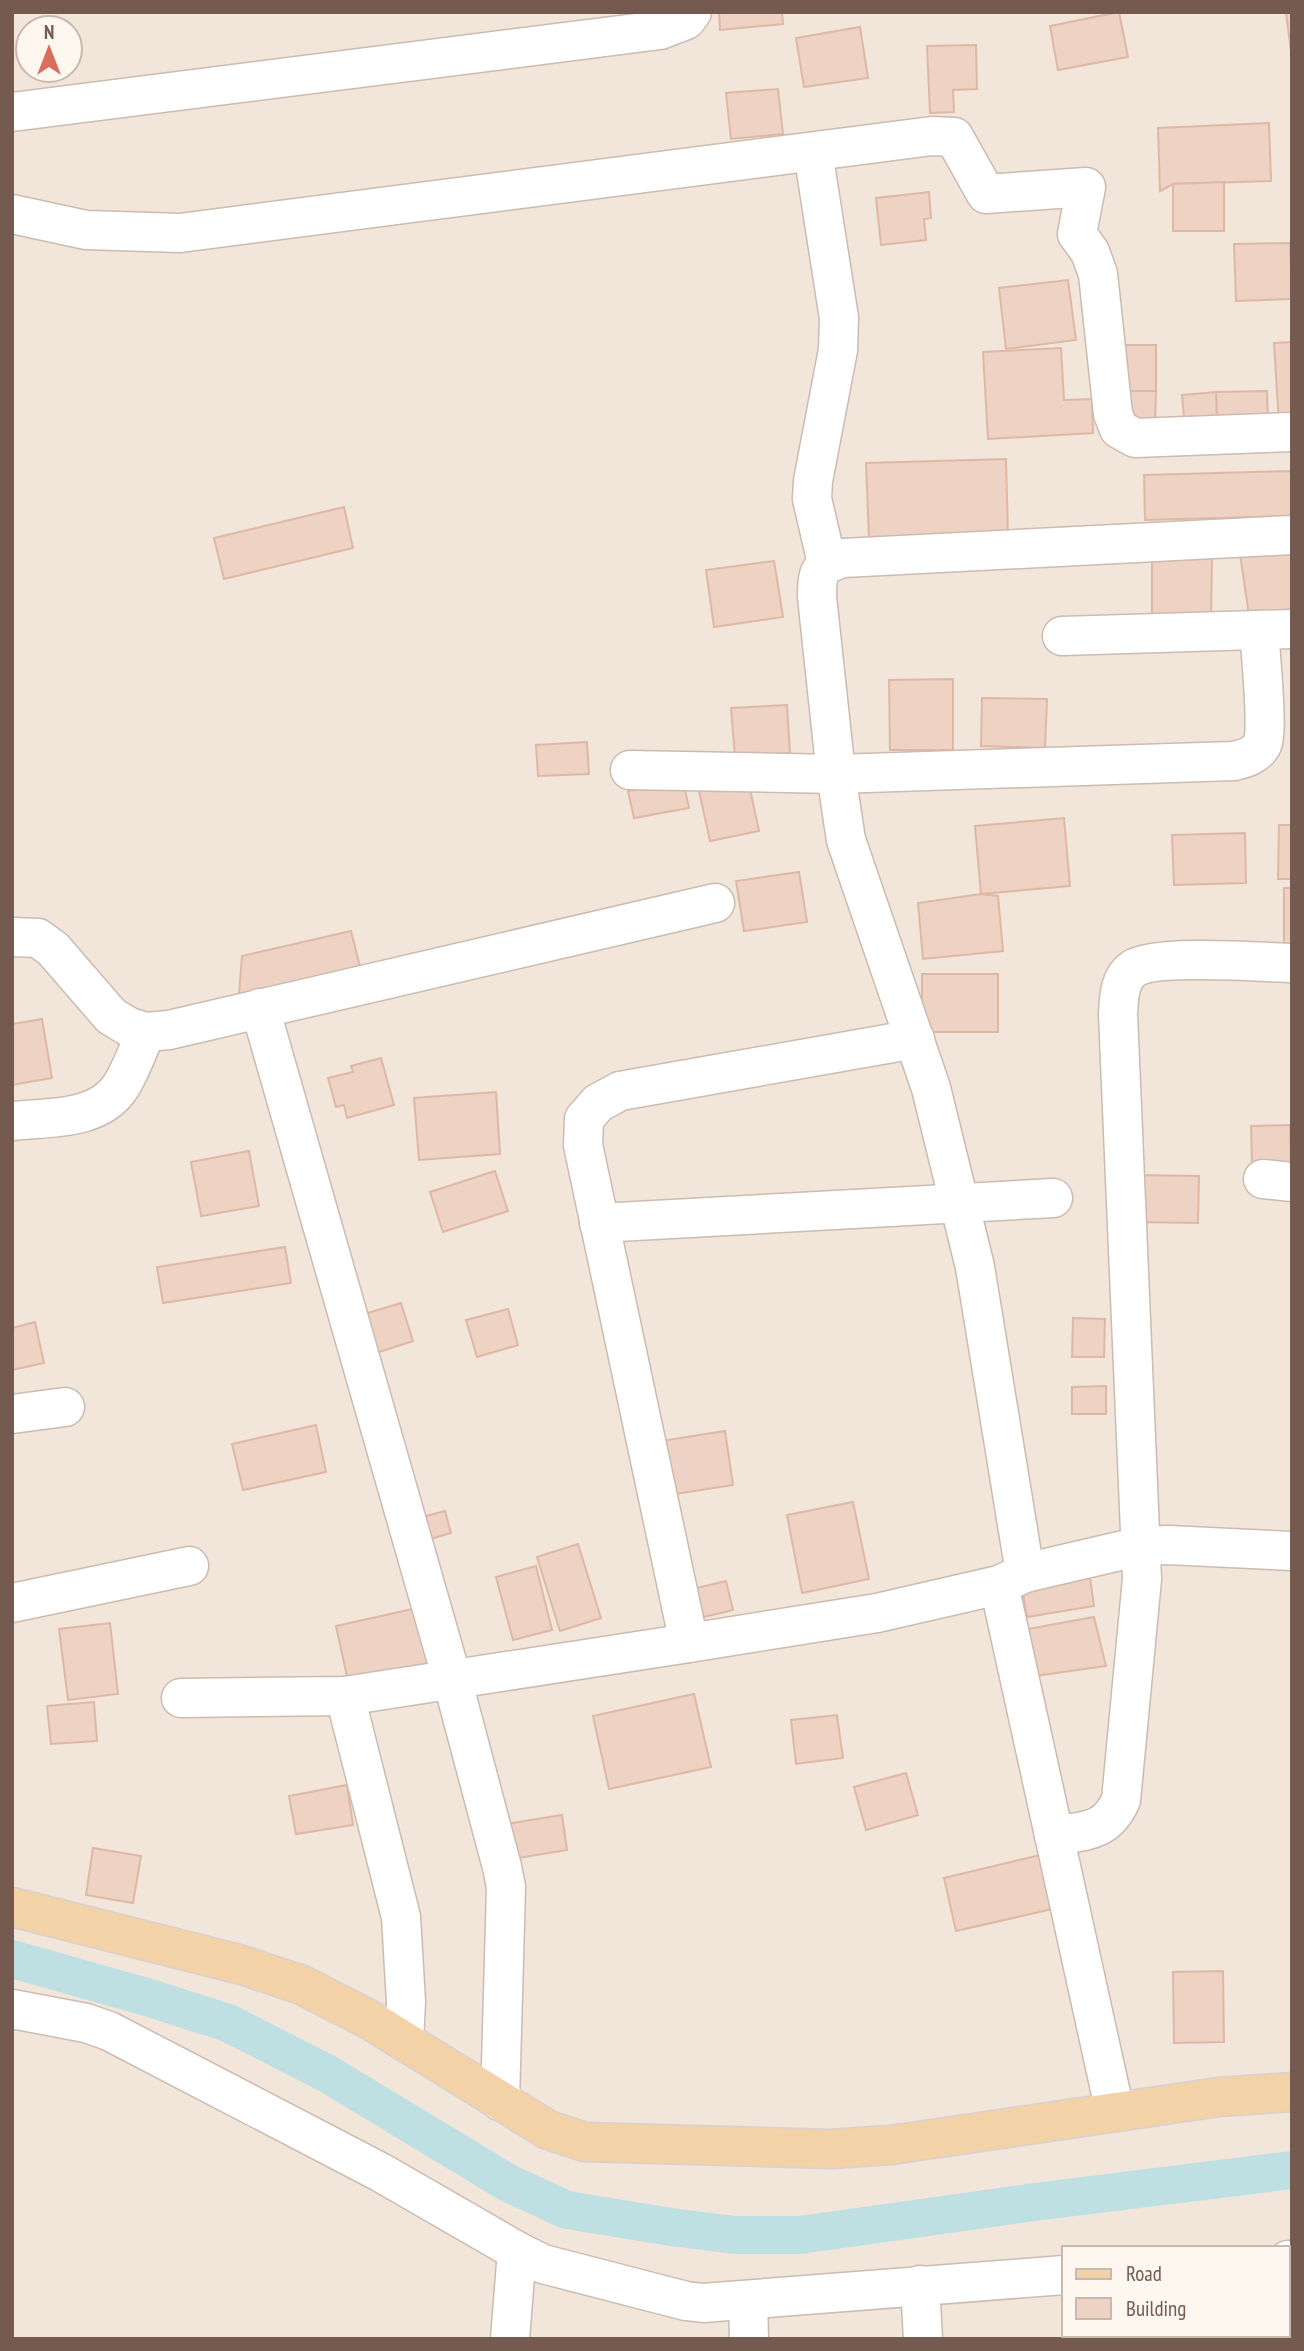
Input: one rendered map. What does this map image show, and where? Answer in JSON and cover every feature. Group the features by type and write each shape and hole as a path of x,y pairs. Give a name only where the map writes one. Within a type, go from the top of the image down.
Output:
{"main road":[{"path":"12,1907 242,1965 302,1985 370,2020 548,2130 585,2142 830,2149 891,2145 1219,2097 1292,2092"}],"street":[{"path":"12,112 660,30 686,20 692,12"},
{"path":"12,214 86,230 180,233 932,136 954,137 986,194 1086,187 1077,234 1090,252 1098,274 1113,414 1119,429 1135,438 1292,432"},
{"path":"813,152 839,318 838,350 813,481 812,499 827,563"},
{"path":"1115,2112 1054,1836 1012,1579 983,1311 931,1088 850,853 836,774 817,577 827,563 843,558 1292,535"},
{"path":"630,770 836,774 1234,761 1251,757 1264,743 1275,629 1062,636"},
{"path":"12,937 37,938 54,949 111,1016 128,1027 146,1032 169,1030 715,903"},
{"path":"1054,1836 1099,1827 1114,1815 1121,1800 1142,1579 1119,989 1133,969 1157,961 1292,963"},
{"path":"260,1008 452,1679 506,1887 500,2101"},
{"path":"12,1121 88,1112 106,1104 121,1086 146,1032"},
{"path":"689,1643 583,1145 584,1119 598,1103 620,1091 915,1039"},
{"path":"599,1223 1052,1198"},
{"path":"12,1414 65,1407"},
{"path":"181,1698 345,1696 689,1643 877,1613 1141,1546 1292,1551"},
{"path":"12,1603 189,1566"},
{"path":"345,1696 401,1917 406,2002 404,2041"},
{"path":"12,2009 86,2023 109,2031 380,2172 517,2251 564,2271 703,2303 1062,2275"},
{"path":"510,2339 517,2251"},
{"path":"920,2285 923,2339"},
{"path":"748,2300 749,2339"}],"shaded area":[{"path":"12,12 1292,12 1292,2339 12,2339"}],"building":[{"path":"719,12 782,12 783,24 720,30"},
{"path":"1119,12 1128,57 1058,70 1050,26"},
{"path":"1286,12 1292,12 1292,60"},
{"path":"860,27 868,78 804,87 796,38"},
{"path":"976,45 977,89 953,90 954,112 930,113 927,46"},
{"path":"778,89 783,134 731,139 726,93"},
{"path":"1269,123 1271,181 1173,184 1160,191 1158,128"},
{"path":"1224,182 1224,231 1173,231 1173,184"},
{"path":"929,192 931,218 924,219 926,240 881,245 876,198"},
{"path":"1290,243 1292,299 1236,301 1234,244"},
{"path":"1068,280 1076,340 1006,349 999,288"},
{"path":"1292,342 1292,424 1279,424 1274,343"},
{"path":"1124,345 1156,345 1156,391 1124,391"},
{"path":"1061,348 1064,400 1092,399 1093,433 988,439 983,352"},
{"path":"1124,391 1156,391 1155,424 1123,423"},
{"path":"1267,391 1268,424 1217,426 1216,392"},
{"path":"1216,392 1217,426 1185,428 1182,395"},
{"path":"1006,459 1008,536 869,539 866,463"},
{"path":"1292,471 1292,516 1145,520 1144,475"},
{"path":"344,507 353,548 224,579 214,538"},
{"path":"1292,546 1292,616 1250,622 1240,554"},
{"path":"1152,554 1212,554 1211,622 1152,622"},
{"path":"774,561 783,617 714,627 706,570"},
{"path":"953,679 953,750 890,750 889,680"},
{"path":"982,698 1047,699 1045,748 981,746"},
{"path":"787,705 790,753 735,757 731,708"},
{"path":"587,742 589,774 538,776 536,745"},
{"path":"748,780 759,831 710,841 699,791"},
{"path":"683,781 689,808 634,818 628,791"},
{"path":"1064,818 1070,886 981,894 975,826"},
{"path":"1279,825 1292,825 1292,879 1278,879"},
{"path":"1245,833 1246,883 1174,885 1172,835"},
{"path":"799,872 807,922 744,931 736,881"},
{"path":"1284,888 1292,888 1292,950 1284,949"},
{"path":"981,894 998,896 1003,951 923,959 918,903"},
{"path":"351,931 360,967 239,995 242,956"},
{"path":"922,974 998,974 998,1032 922,1032"},
{"path":"42,1019 52,1078 12,1085 12,1024"},
{"path":"381,1058 394,1105 347,1118 344,1105 336,1107 328,1078 353,1072 351,1066"},
{"path":"496,1092 500,1154 419,1160 414,1098"},
{"path":"1290,1125 1291,1164 1252,1164 1251,1126"},
{"path":"249,1151 259,1206 201,1216 191,1162"},
{"path":"495,1171 508,1211 443,1232 430,1192"},
{"path":"1132,1175 1199,1176 1198,1223 1131,1222"},
{"path":"285,1247 291,1283 163,1303 157,1267"},
{"path":"401,1303 413,1341 373,1354 361,1315"},
{"path":"508,1309 518,1345 477,1357 466,1320"},
{"path":"1073,1318 1105,1319 1104,1357 1072,1357"},
{"path":"35,1322 44,1363 12,1370 12,1328"},
{"path":"1106,1386 1106,1414 1072,1414 1072,1387"},
{"path":"316,1425 326,1472 243,1490 232,1444"},
{"path":"725,1431 733,1485 669,1495 661,1441"},
{"path":"853,1502 869,1579 802,1593 787,1515"},
{"path":"445,1511 451,1533 410,1545 404,1522"},
{"path":"578,1544 601,1618 560,1631 537,1557"},
{"path":"536,1566 552,1630 513,1640 496,1577"},
{"path":"1089,1571 1094,1606 1027,1617 1021,1582"},
{"path":"726,1581 733,1610 687,1621 680,1592"},
{"path":"417,1608 429,1664 348,1681 336,1626"},
{"path":"1094,1617 1106,1666 1035,1676 1028,1629"},
{"path":"110,1623 118,1694 68,1700 59,1629"},
{"path":"694,1694 711,1767 609,1789 593,1716"},
{"path":"94,1702 97,1741 51,1744 47,1706"},
{"path":"837,1715 843,1758 796,1764 791,1720"},
{"path":"906,1773 918,1815 866,1830 854,1787"},
{"path":"347,1785 353,1825 296,1834 289,1796"},
{"path":"562,1815 567,1850 506,1860 501,1825"},
{"path":"93,1848 141,1856 133,1903 86,1895"},
{"path":"1044,1854 1057,1908 956,1931 944,1878"},
{"path":"1223,1971 1224,2042 1174,2043 1173,1972"}],"waterway":[{"path":"12,1959 228,2023 328,2074 508,2183 567,2210 735,2235 800,2235 1292,2170"}]}
